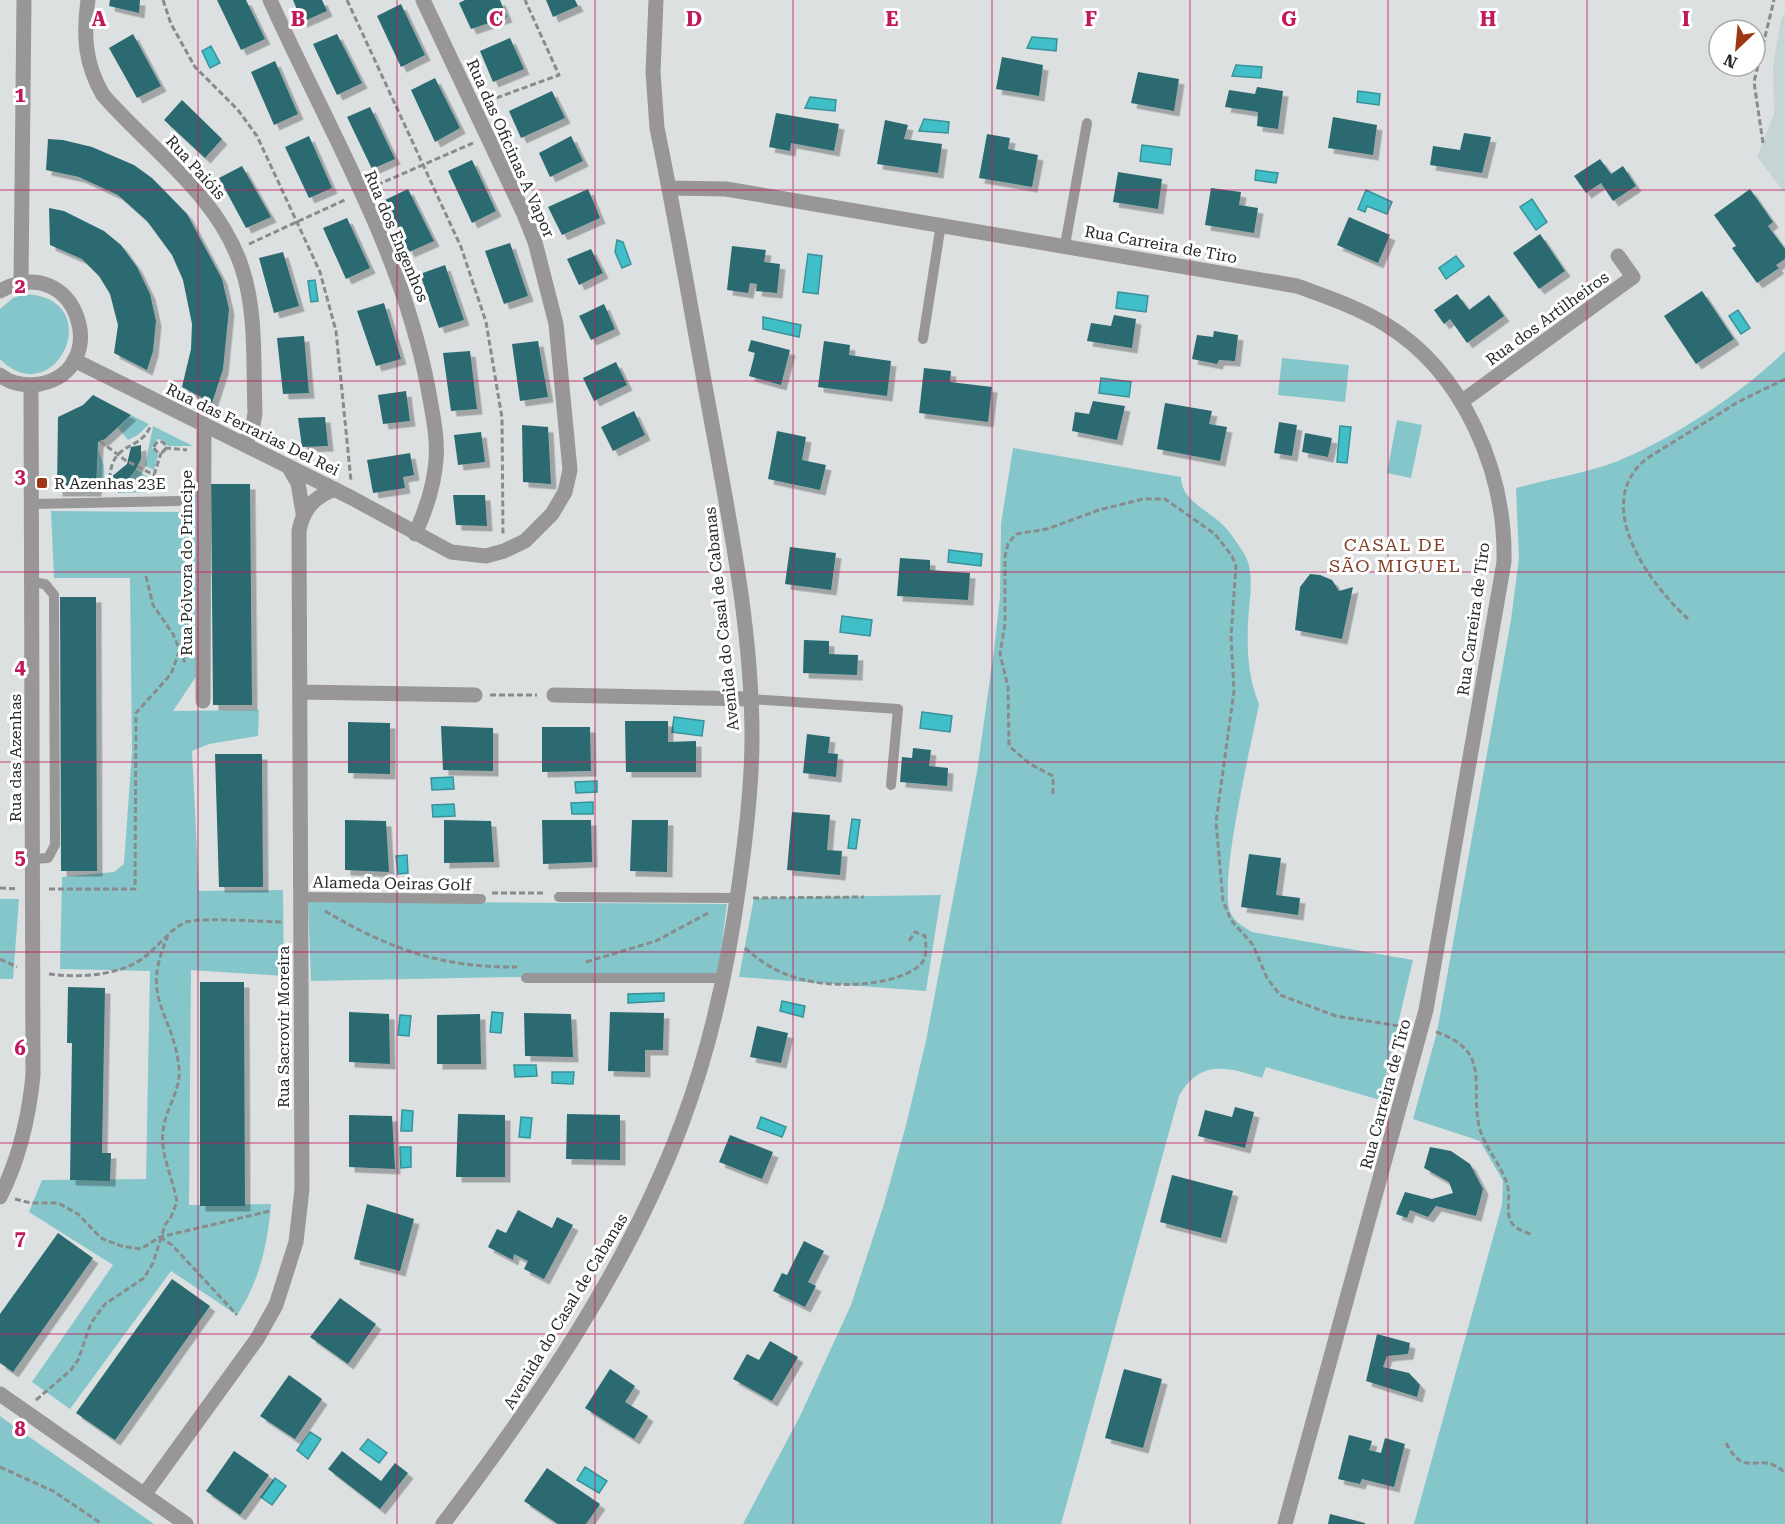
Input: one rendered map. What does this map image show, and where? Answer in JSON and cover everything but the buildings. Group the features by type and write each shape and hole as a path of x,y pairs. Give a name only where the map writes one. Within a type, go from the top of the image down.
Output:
{"street":[{"path":"21,282 24,0"},
{"name":"Rua Paióis","path":"88,0 85,38 87,56 99,87 119,114 207,203 221,225 242,269 251,332 255,413 245,445"},
{"name":"Rua dos Engenhos","path":"270,0 386,246 421,350 436,432 437,458 429,500 415,534"},
{"name":"Rua das Oficinas A Vapor","path":"415,534 452,552 468,556 486,556 504,551 525,541 558,505 570,470 569,434 556,324 535,242 423,0"},
{"name":"Avenida do Casal de Cabanas","path":"443,1524 520,1422 625,1251 683,1121 725,978 738,898 751,786 750,699 732,536 655,99 653,72 656,0"},
{"name":"Rua Carreira de Tiro","path":"669,188 726,189 1297,286 1352,306 1386,325 1407,341 1434,368 1461,402 1493,473 1502,520 1504,562 1432,982 1421,1030 1285,1524"},
{"name":"Rua dos Artilheiros","path":"1461,402 1633,277 1618,256"},
{"path":"0,291 21,282 47,285 68,299 80,322 79,348 74,360 60,375 32,385 17,384 0,375"},
{"name":"Rua das Ferrarias Del Rei","path":"74,360 335,489 415,534"},
{"name":"Rua das Azenhas","path":"0,1196 21,1143 31,1098 32,385"},
{"name":"Rua Pólvora do Príncipe","path":"203,701 204,424"},
{"name":"Rua Sacrovir Moreira","path":"144,1495 257,1339 276,1305 291,1264 302,1189 299,531 303,513 298,483 287,466"},
{"path":"303,513 318,497 335,489"},
{"path":"300,692 475,695"},
{"path":"554,694 750,699"},
{"path":"0,1394 186,1524"}],"lane":[{"path":"1065,245 1087,123"},
{"path":"923,339 941,224"},
{"path":"32,504 178,501"},
{"path":"32,582 45,584 54,595 55,833 55,845 48,858 33,859"},
{"path":"750,699 898,709 891,785"},
{"name":"Alameda Oeiras Golf","path":"301,897 481,899"},
{"path":"559,897 738,898"},
{"path":"526,973 725,978"}],"path":[{"path":"163,0 171,24 195,67 238,110 257,136 320,272 336,331 352,498"},
{"path":"347,0 461,247 486,322 502,418 504,551"},
{"path":"473,106 559,75 525,0"},
{"path":"1763,143 1754,82 1774,0"},
{"path":"1688,619 1664,594 1634,550 1625,523 1624,503 1629,479 1634,469 1646,459 1738,402 1785,379"},
{"path":"110,489 109,473 117,454 123,447 142,439 151,425"},
{"path":"100,441 117,454 154,475"},
{"path":"161,453 154,449 155,444 162,442 165,448"},
{"path":"162,488 153,488 154,475 161,453 165,448"},
{"path":"165,448 190,450 188,459"},
{"path":"187,469 182,488 189,488 192,477"},
{"path":"1053,794 1053,776 1030,764 1010,746 1008,687 1000,654 1005,624 1005,556 1008,544 1016,534 1047,529 1099,510 1143,499 1166,499 1215,534 1226,546 1236,566 1231,636 1234,691 1216,822 1222,901 1226,912 1253,945 1267,978 1280,995 1336,1016 1366,1018 1421,1030 1452,1038 1463,1045 1471,1055 1477,1072 1479,1126 1508,1185 1510,1220 1515,1227 1533,1235"},
{"path":"146,576 153,605 173,633 184,663 203,680"},
{"path":"32,890 135,889 136,712 171,674 179,652"},
{"path":"496,695 525,695"},
{"path":"481,899 488,893 551,893 559,897"},
{"name":"Alameda Oeiras Golf","path":"301,897 360,932 418,956 465,966 526,973"},
{"path":"580,964 656,941 738,898 864,897"},
{"path":"0,959 32,974 90,976 115,970 144,958 184,923 192,921 301,922"},
{"path":"732,937 764,965 799,979 840,984 883,982 920,966 927,952 925,936 915,932 909,941"},
{"path":"23,1410 71,1370 78,1360 91,1323 105,1304 144,1278 153,1263 160,1237 177,1202 163,1149 163,1137 164,1125 179,1082 179,1069 174,1042 157,994 156,979 160,956 168,936"},
{"path":"0,1196 31,1203 58,1203 78,1214 101,1238 121,1246 141,1249 160,1237 270,1211"},
{"path":"160,1237 172,1245 237,1315"},
{"path":"1726,1443 1736,1460 1744,1464 1769,1463 1785,1473"},
{"path":"0,1467 53,1491 102,1524"}],"shaded area":[{"path":"1785,13 1785,193 1757,157 1774,114 1773,66 1781,20"},
{"path":"1032,37 1057,39 1056,51 1027,48"},
{"path":"211,46 220,63 210,68 202,51"},
{"path":"1236,65 1262,67 1261,78 1232,76"},
{"path":"1358,91 1380,94 1379,105 1357,102"},
{"path":"810,97 836,100 835,111 805,108"},
{"path":"924,119 949,122 948,133 919,131"},
{"path":"1142,145 1172,149 1170,165 1140,161"},
{"path":"1256,170 1278,173 1276,183 1255,180"},
{"path":"1366,190 1392,202 1387,214 1367,206 1365,212 1358,209"},
{"path":"1532,199 1547,222 1536,230 1520,207"},
{"path":"617,240 623,242 631,264 622,268 615,252"},
{"path":"808,254 822,256 818,294 803,292"},
{"path":"1456,256 1464,266 1446,279 1439,268"},
{"path":"315,280 318,301 311,302 308,281"},
{"path":"1118,292 1148,296 1146,312 1116,308"},
{"path":"25,294 51,300 65,314 69,331 65,349 54,364 39,373 20,372 0,359 0,309 13,298"},
{"path":"1738,310 1750,328 1741,334 1729,316"},
{"path":"763,317 801,325 799,337 763,329"},
{"path":"1785,351 1785,1524 1414,1524 1502,1205 1503,1181 1480,1141 1413,1119 1437,1032 1511,620 1519,558 1516,488 1618,461 1662,440 1749,383"},
{"path":"1282,358 1349,365 1345,402 1278,395"},
{"path":"1101,378 1131,382 1129,397 1099,393"},
{"path":"131,415 149,424 138,435 128,440 118,428"},
{"path":"1397,420 1422,425 1411,478 1387,473"},
{"path":"153,426 193,446 168,446 163,440 157,439 152,448 158,455 154,470 145,466"},
{"path":"1340,426 1351,427 1347,463 1337,462"},
{"path":"1013,448 1181,477 1186,493 1197,505 1225,527 1246,557 1251,581 1249,664 1252,684 1259,704 1243,780 1228,875 1231,914 1237,922 1252,932 1413,960 1380,1100 1266,1067 1262,1078 1237,1071 1215,1069 1205,1071 1187,1084 1179,1096 1061,1524 743,1524 800,1416 851,1305 884,1204 906,1125 926,1041 977,772 1000,597 1001,524"},
{"path":"98,450 104,466 105,490 96,491"},
{"path":"136,469 149,478 149,492 118,493 118,486"},
{"path":"191,492 197,492 197,675 173,711 259,710 258,736 209,744 192,751 199,891 283,890 284,976 191,970 189,1205 271,1204 270,1219 257,1276 237,1315 171,1271 70,1409 32,1382 113,1265 29,1212 42,1180 146,1179 150,971 60,969 62,877 114,872 124,864 132,752 130,578 54,578 51,511 180,512"},
{"path":"949,550 982,554 981,566 948,562"},
{"path":"842,616 872,620 870,636 840,632"},
{"path":"922,712 952,716 950,732 920,728"},
{"path":"674,717 704,721 702,736 672,732"},
{"path":"453,777 454,789 432,790 431,778"},
{"path":"597,781 597,792 576,793 575,782"},
{"path":"593,802 593,814 572,814 571,803"},
{"path":"454,804 455,816 433,817 432,805"},
{"path":"852,819 860,820 856,849 848,848"},
{"path":"407,855 408,873 398,874 396,856"},
{"path":"941,895 926,991 739,977 754,898"},
{"path":"0,899 19,899 13,979 0,979"},
{"path":"308,901 727,904 718,973 311,981"},
{"path":"664,993 664,1001 628,1003 628,994"},
{"path":"782,1001 805,1006 803,1017 780,1011"},
{"path":"492,1012 503,1013 501,1033 490,1032"},
{"path":"400,1015 411,1016 409,1036 398,1035"},
{"path":"514,1065 536,1065 537,1076 515,1077"},
{"path":"552,1072 574,1072 573,1084 552,1083"},
{"path":"402,1110 413,1111 412,1131 401,1131"},
{"path":"521,1117 532,1118 530,1138 519,1137"},
{"path":"761,1117 786,1127 782,1137 757,1128"},
{"path":"400,1147 411,1147 411,1167 401,1168"},
{"path":"0,1416 15,1427 154,1524 0,1524"},
{"path":"310,1432 321,1439 308,1459 297,1450"},
{"path":"368,1439 387,1453 379,1463 360,1449"},
{"path":"585,1467 607,1481 599,1493 577,1480"},
{"path":"275,1478 286,1486 272,1505 261,1497"}],"place":[{"name":"R Azenhas 23E","path":"42,483"}],"district":[{"name":"CASAL DE SÃO MIGUEL","path":"1395,555"}]}
